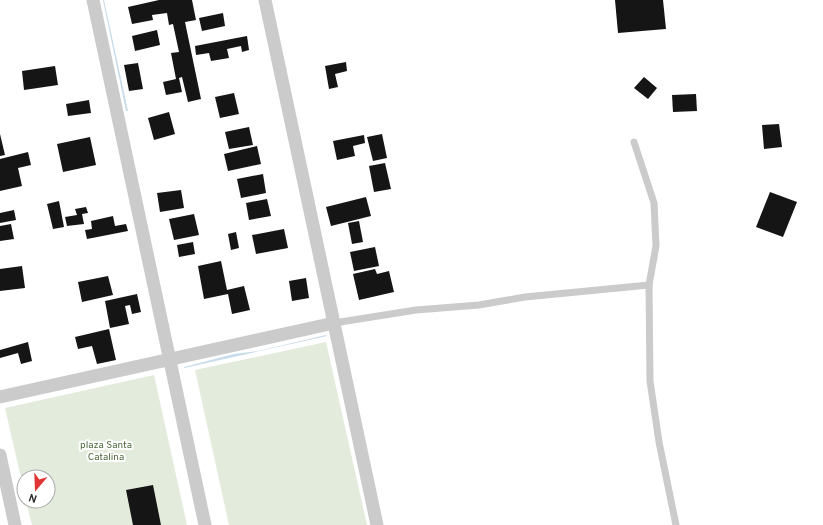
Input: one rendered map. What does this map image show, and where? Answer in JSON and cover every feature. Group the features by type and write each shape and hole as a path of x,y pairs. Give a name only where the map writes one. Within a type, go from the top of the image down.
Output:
{"street":[{"path":"93,0 205,525"},
{"path":"265,0 377,525"},
{"path":"0,397 334,323"},
{"path":"0,455 15,525"}],"lane":[{"path":"634,142 654,203 656,246 650,285 650,381 659,442 676,525"},
{"path":"334,323 416,310 479,305 525,297 650,285"}],"green space":[{"path":"326,342 367,525 229,525 195,370"},
{"name":"plaza Santa Catalina","path":"154,375 187,525 32,525 28,509 56,509 56,469 19,469 5,408"}],"water":[{"path":"104,0 128,111 126,111"},
{"path":"327,336 184,368 234,354 258,351"}],"building":[{"path":"159,0 192,0 196,20 185,22 201,99 188,102 182,77 179,78 182,92 166,95 163,82 176,79 171,53 179,52 173,24 169,25 167,13 152,15 153,20 132,24 128,7"},
{"path":"615,0 663,0 666,29 618,33"},
{"path":"223,13 225,26 202,31 199,18"},
{"path":"157,30 160,45 135,51 132,36"},
{"path":"247,36 249,50 242,52 241,46 227,49 229,58 211,61 209,53 196,55 195,46"},
{"path":"346,62 347,71 335,74 338,87 329,89 325,66"},
{"path":"138,63 143,89 129,91 124,65"},
{"path":"55,66 58,85 24,90 22,71"},
{"path":"644,77 657,88 648,99 634,88"},
{"path":"234,93 239,114 220,118 215,97"},
{"path":"696,94 697,111 673,112 672,95"},
{"path":"89,100 91,113 68,116 66,104"},
{"path":"169,112 175,134 154,140 148,118"},
{"path":"779,124 782,147 764,149 762,125"},
{"path":"249,127 253,145 229,149 225,132"},
{"path":"0,134 5,155 0,156"},
{"path":"382,134 387,158 373,161 367,137"},
{"path":"364,135 365,143 353,146 355,156 337,160 333,141"},
{"path":"90,137 96,165 63,172 57,144"},
{"path":"257,146 261,164 228,171 224,154"},
{"path":"28,152 31,165 18,168 22,186 0,191 0,159"},
{"path":"385,163 391,189 374,192 369,166"},
{"path":"263,174 266,193 241,198 237,179"},
{"path":"181,190 184,208 160,212 157,193"},
{"path":"770,192 797,202 783,237 756,227"},
{"path":"366,197 371,216 331,226 326,207"},
{"path":"267,199 271,216 249,220 246,203"},
{"path":"59,201 64,227 53,229 47,204"},
{"path":"86,207 88,213 82,214 84,224 67,226 65,217 77,215 75,209"},
{"path":"14,210 16,220 0,223 0,213"},
{"path":"194,214 199,235 174,240 169,219"},
{"path":"113,216 115,226 126,224 128,231 87,239 85,230 92,229 91,221"},
{"path":"359,221 363,242 352,244 348,223"},
{"path":"11,224 14,239 0,241 0,226"},
{"path":"284,229 288,248 256,254 252,235"},
{"path":"236,232 239,248 231,250 228,234"},
{"path":"193,242 195,254 179,257 177,245"},
{"path":"375,247 379,266 354,271 350,252"},
{"path":"221,261 227,290 244,286 250,310 232,314 228,294 204,299 198,266"},
{"path":"22,266 25,288 0,291 0,269"},
{"path":"375,269 377,274 389,271 394,292 359,300 353,274"},
{"path":"108,276 113,295 82,302 78,282"},
{"path":"306,278 309,298 292,301 289,281"},
{"path":"137,294 141,312 132,314 130,305 125,306 129,324 110,328 105,301"},
{"path":"109,329 116,360 97,364 92,346 78,349 75,337"},
{"path":"28,342 32,361 21,364 18,353 0,358 0,350"},
{"path":"153,485 161,525 133,525 126,490"}]}
